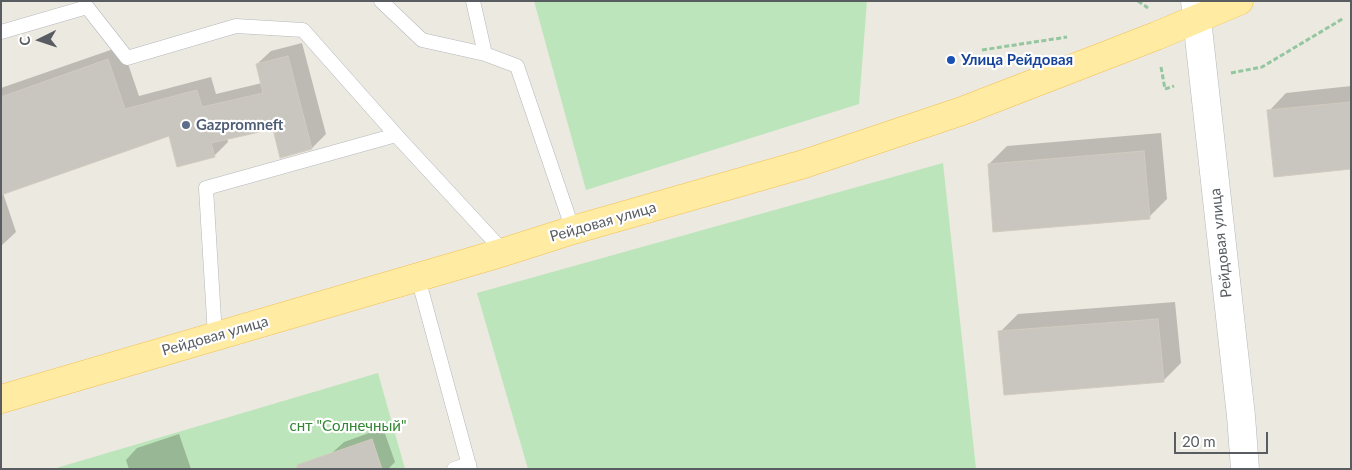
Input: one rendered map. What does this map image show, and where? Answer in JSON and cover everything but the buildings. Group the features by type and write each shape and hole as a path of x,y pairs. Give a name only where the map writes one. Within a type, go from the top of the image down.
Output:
{"main road":[{"name":"Рейдовая улица","path":"1,399 418,278 573,230 804,164 962,111 1156,36 1196,10 1239,1"}],"street":[{"name":"Рейдовая улица","path":"1196,10 1241,416 1245,469"}],"lane":[{"path":"381,1 422,40 485,54 517,66 573,230"},
{"path":"473,1 485,54"},
{"path":"1,32 87,8 127,58 236,26 303,30 504,252"},
{"path":"215,336 206,188 396,134"},
{"path":"418,278 469,466 454,469"}],"path":[{"path":"1138,1 1148,8"}],"green space":[{"path":"534,1 867,1 859,104 586,190"},
{"path":"943,163 976,469 528,469 477,293"},
{"name":"снт \"Солнечный\"","path":"378,373 405,469 53,469"}],"place":[{"name":"Улица Рейдовая","path":"951,60"},
{"name":"Gazpromneft","path":"186,125"}]}
